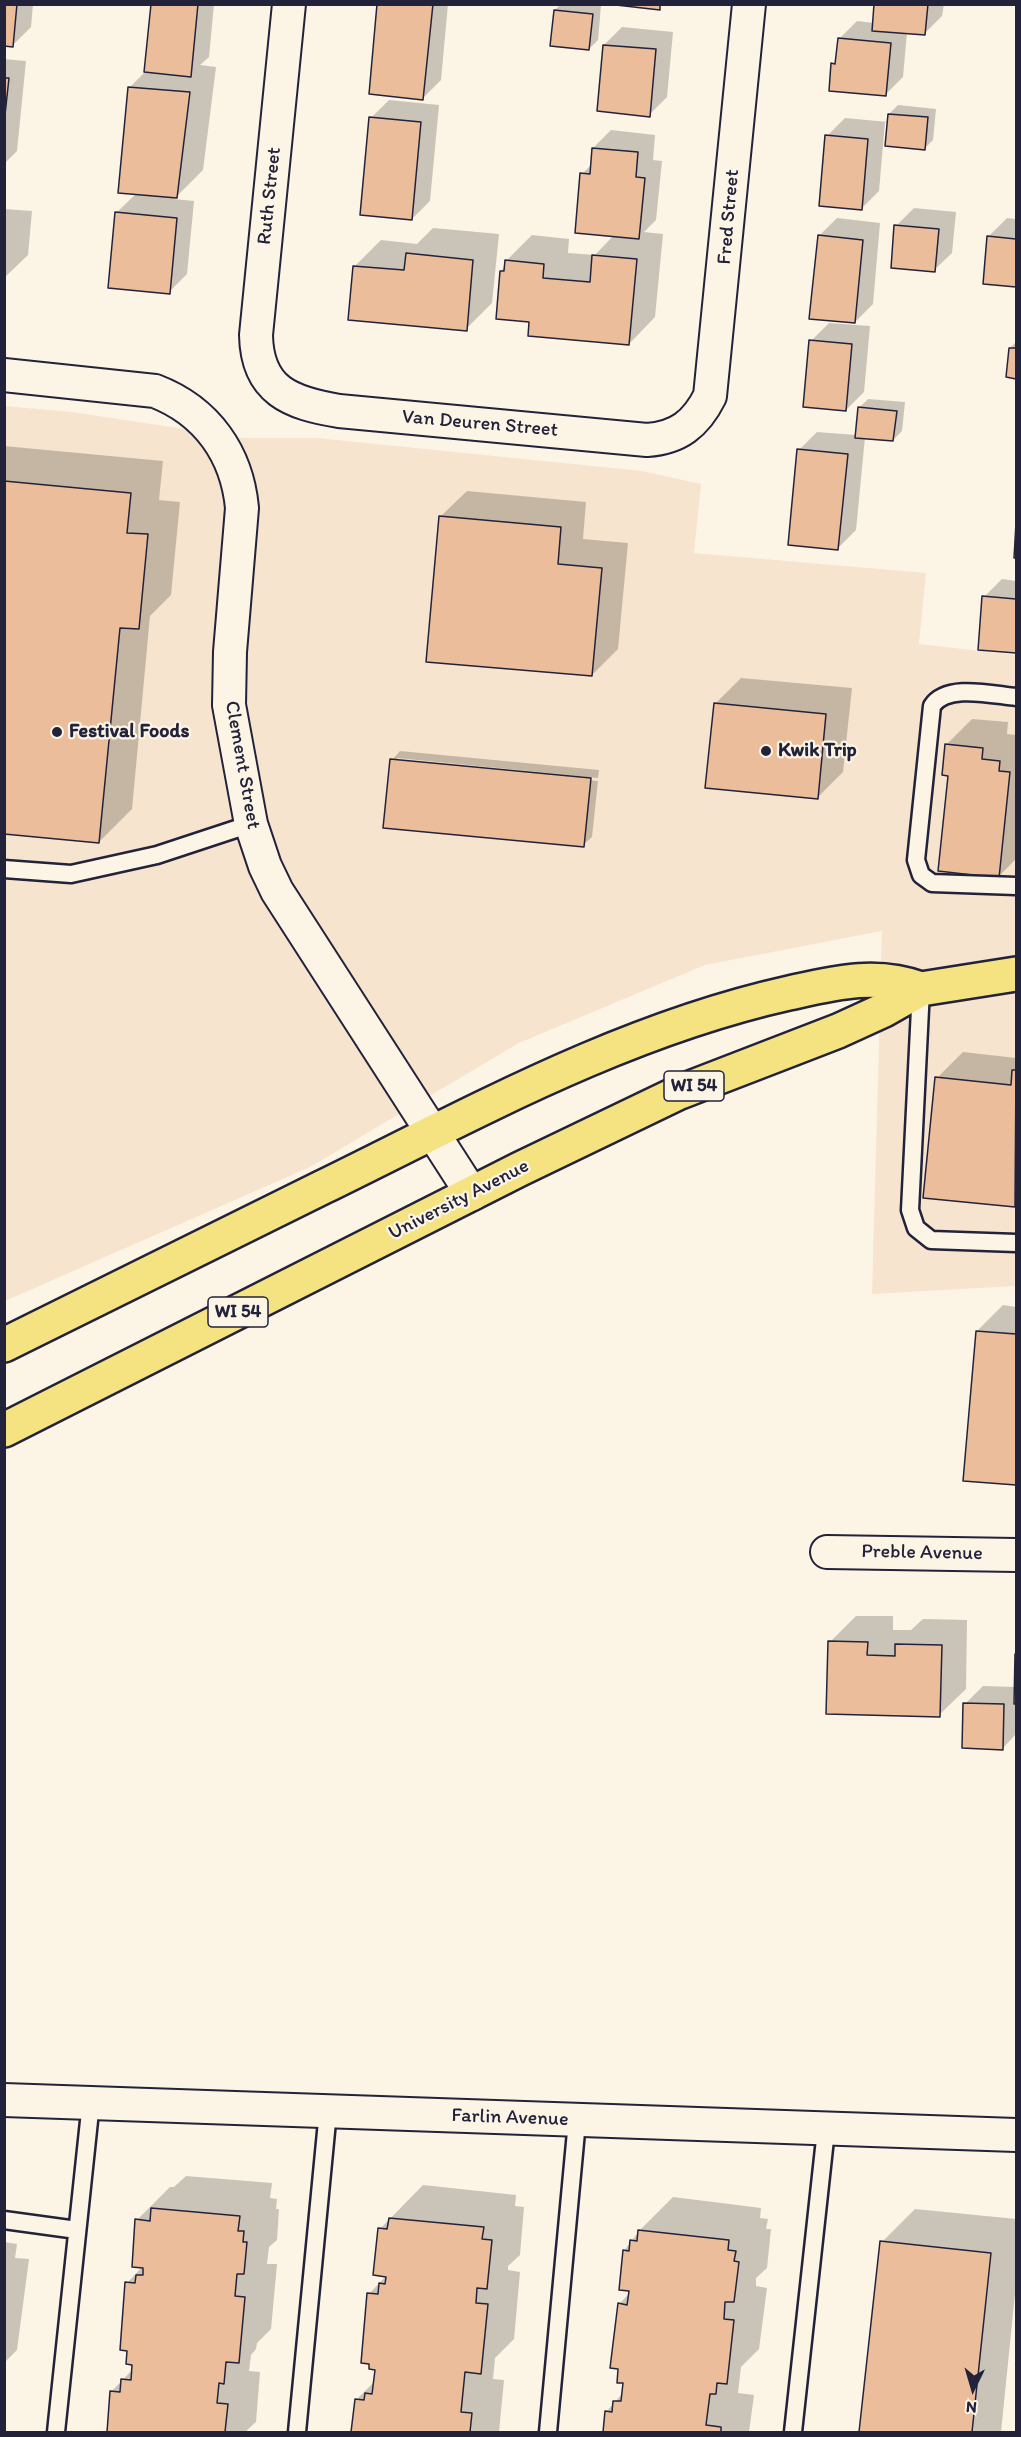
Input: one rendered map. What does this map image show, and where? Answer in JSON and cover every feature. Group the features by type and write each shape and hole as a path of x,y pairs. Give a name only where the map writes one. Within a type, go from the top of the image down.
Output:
{"main road":[{"name":"University Avenue","path":"4,1430 670,1097 872,1016 921,988 1017,974"},
{"name":"University Avenue","path":"4,1345 516,1092 616,1047 712,1013 780,995 859,980 890,980 921,988"}],"street":[{"name":"Ruth Street","path":"272,384 263,369 256,334 289,4"},
{"name":"Fred Street","path":"692,423 710,396 714,377 749,4"},
{"name":"Clement Street","path":"4,375 155,391 198,416 228,454 240,489 242,508 230,652 229,705 251,824 265,866 277,891 472,1194"},
{"name":"Van Deuren Street","path":"272,384 295,401 339,411 647,440 678,434 692,423"},
{"name":"Preble Avenue","path":"827,1552 1017,1555"},
{"name":"Farlin Avenue","path":"4,2100 1017,2135"}],"lane":[{"path":"1017,697 950,693 936,700 932,706 916,850 917,869 932,883 1017,886"},
{"path":"4,869 71,874 157,855 251,824"},
{"path":"921,988 910,1210 916,1228 931,1240 1017,1243"},
{"path":"56,2433 91,2102"},
{"path":"297,2433 328,2111"},
{"path":"548,2433 577,2121"},
{"path":"793,2433 825,2130"},
{"path":"4,2220 77,2230"}],"shaded area":[{"path":"4,406 72,412 244,438 317,438 642,471 701,484 694,553 926,573 919,644 1016,655 1016,1286 872,1294 882,931 705,965 519,1043 310,1167 5,1301"}],"building":[{"path":"4,4 17,4 13,47 4,46"},
{"path":"151,4 198,4 191,77 144,72"},
{"path":"377,4 433,4 423,100 369,94"},
{"path":"607,4 660,4 660,10"},
{"path":"874,4 928,4 925,35 872,31"},
{"path":"554,10 593,14 589,50 550,46"},
{"path":"838,38 891,43 886,96 829,91 831,63 835,64"},
{"path":"603,45 656,49 650,117 597,111"},
{"path":"4,78 9,78 4,124"},
{"path":"128,87 190,92 177,198 118,193"},
{"path":"888,114 928,117 925,150 885,146"},
{"path":"369,117 421,122 412,220 360,215"},
{"path":"825,135 868,139 862,210 819,206"},
{"path":"592,148 638,152 636,177 645,178 639,239 575,233 580,173 590,174"},
{"path":"115,212 177,218 170,294 108,288"},
{"path":"894,225 939,229 935,272 891,268"},
{"path":"818,235 863,240 855,323 809,319"},
{"path":"987,236 1016,239 1016,287 983,284"},
{"path":"406,253 473,260 467,331 348,320 353,266 404,270"},
{"path":"592,255 637,259 629,345 528,336 529,322 496,319 500,271 504,271 505,260 544,264 543,278 590,282"},
{"path":"809,340 852,344 846,411 803,407"},
{"path":"1009,348 1016,348 1016,379 1006,377"},
{"path":"858,407 897,411 893,441 855,438"},
{"path":"797,449 848,454 838,550 788,545"},
{"name":"Festival Foods","path":"4,481 131,493 127,533 148,534 139,629 120,628 99,843 4,834"},
{"path":"439,516 561,527 558,564 602,568 592,676 426,662"},
{"path":"1016,523 1016,558 1014,558"},
{"path":"982,596 1016,599 1016,653 978,650"},
{"name":"Kwik Trip","path":"714,703 826,714 818,799 705,788"},
{"path":"945,744 983,748 982,759 1000,761 999,771 1010,772 999,878 938,871 948,776 942,775"},
{"path":"390,759 591,778 584,847 383,828"},
{"path":"1012,1070 1016,1070 1015,1207 923,1198 935,1077 1011,1085"},
{"path":"976,1331 1016,1334 1016,1485 963,1481"},
{"path":"828,1641 868,1642 867,1655 895,1656 895,1644 942,1645 940,1717 826,1714"},
{"path":"1015,1654 1016,1704 1014,1704"},
{"path":"963,1703 1004,1704 1003,1750 962,1748"},
{"path":"151,2208 240,2216 238,2231 244,2231 243,2242 247,2242 244,2274 237,2274 235,2296 245,2297 239,2363 226,2362 224,2384 219,2383 217,2403 228,2404 225,2432 107,2432 110,2391 120,2392 121,2379 131,2380 132,2365 126,2364 127,2351 120,2350 125,2282 135,2283 136,2275 143,2275 143,2268 132,2267 135,2219 150,2221"},
{"path":"389,2218 484,2227 482,2239 492,2240 487,2289 477,2288 476,2303 488,2304 481,2374 465,2372 461,2412 472,2413 470,2432 351,2432 355,2399 364,2400 365,2393 372,2394 375,2370 369,2369 369,2364 361,2363 367,2293 378,2294 379,2283 385,2284 386,2277 373,2275 378,2228 387,2229"},
{"path":"638,2230 729,2240 728,2250 736,2251 734,2261 739,2262 734,2302 725,2302 724,2319 734,2320 727,2384 717,2383 716,2394 710,2394 706,2425 721,2427 721,2432 603,2432 605,2411 612,2412 613,2401 621,2401 623,2383 617,2383 618,2369 610,2368 618,2303 627,2305 629,2291 619,2290 623,2250 629,2251 630,2240 637,2241"},
{"path":"880,2241 991,2253 972,2432 859,2432"}],"place":[{"name":"Festival Foods","path":"57,732"},
{"name":"Kwik Trip","path":"766,751"}]}
